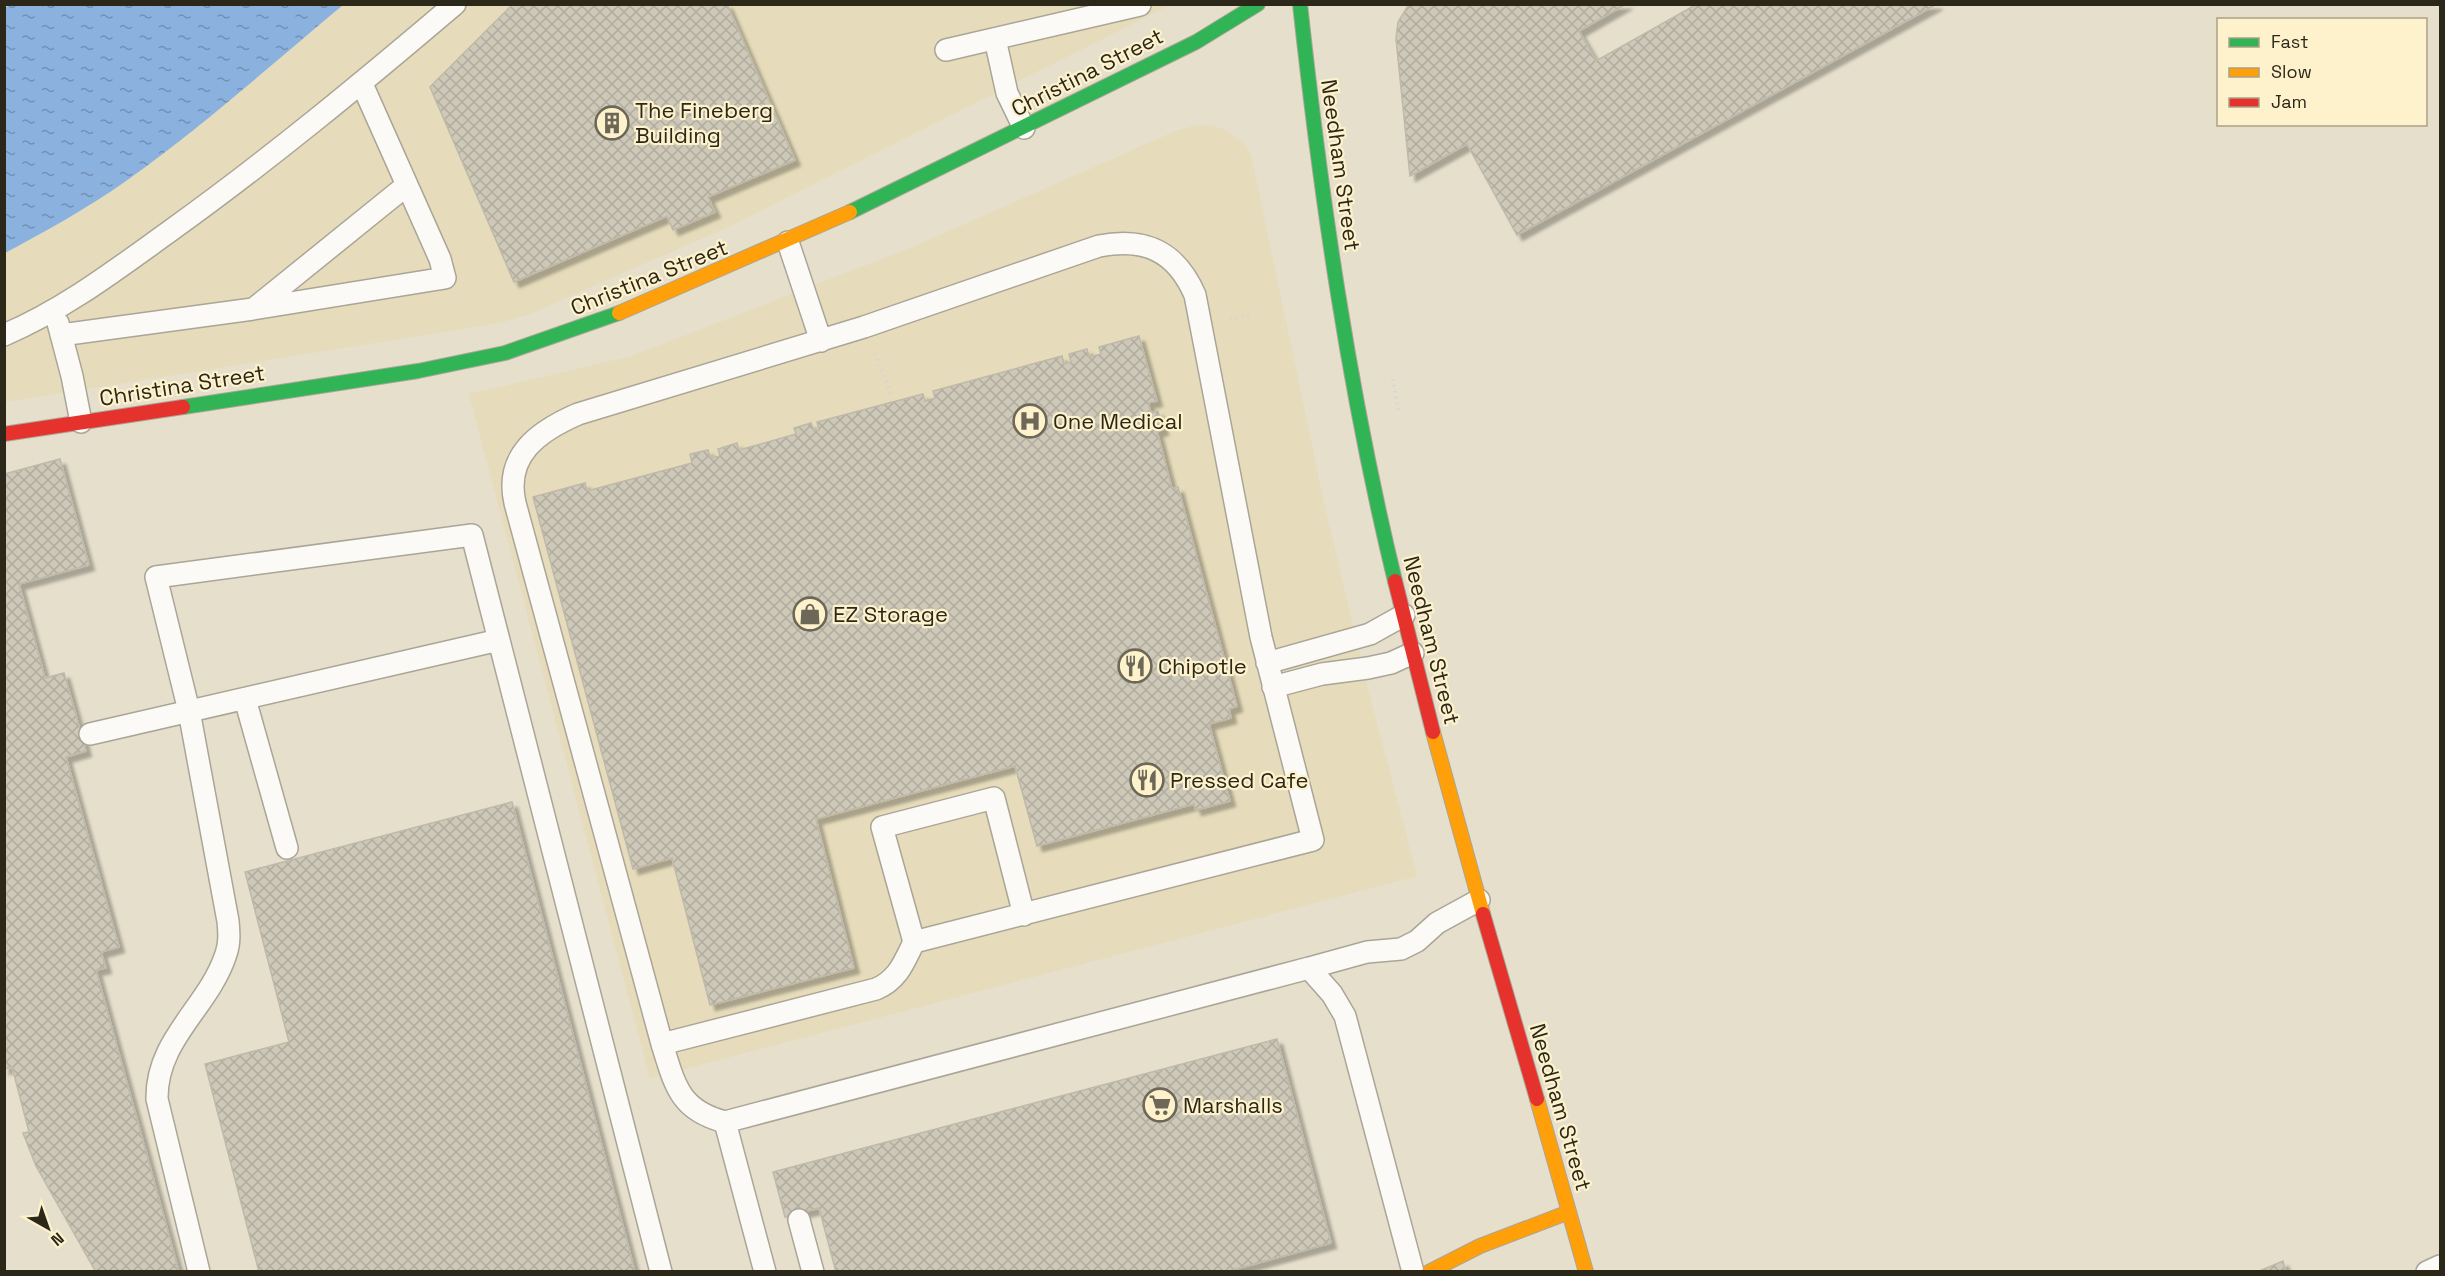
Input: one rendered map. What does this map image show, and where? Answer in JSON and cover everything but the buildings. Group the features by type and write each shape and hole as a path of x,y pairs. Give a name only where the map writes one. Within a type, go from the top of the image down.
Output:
{"street":[{"name":"Christina Street","path":"4,434 417,371 505,353 591,325 788,242 1196,42 1258,4"},
{"name":"Needham Street","path":"1300,4 1308,84 1335,268 1368,450 1404,615 1479,900 1586,1272"},
{"path":"1429,1272 1483,1244 1569,1212"}],"lane":[{"path":"4,335 54,310 105,278 192,216 362,84 455,4"},
{"path":"946,50 1140,5"},
{"path":"995,39 1007,93 1024,128"},
{"path":"62,335 253,309 445,278 440,259 362,84"},
{"path":"253,309 407,185"},
{"path":"788,242 821,340"},
{"path":"914,942 1313,840 1267,663 1195,295 1183,273 1167,256 1147,246 1123,242 1099,246 821,340 620,400 569,418 549,428 530,444 514,472 515,503 662,1044 673,1076 686,1100 699,1113 725,1122 1367,952 1401,949 1417,940 1437,923 1479,900"},
{"path":"54,310 62,335 81,422"},
{"path":"199,1272 157,1099 156,1082 168,1050 218,972 226,954 229,939 228,921 189,711 156,577 472,536 662,1272"},
{"path":"1267,663 1370,634 1404,615"},
{"path":"90,734 499,640"},
{"path":"1273,687 1322,674 1368,669 1391,663 1413,653"},
{"path":"245,699 287,848"},
{"path":"662,1044 876,988 886,985 897,975 914,942 882,827 994,798 1024,915"},
{"path":"1309,968 1332,994 1345,1016 1413,1272"},
{"path":"725,1122 765,1272"},
{"path":"799,1220 813,1272"},
{"path":"2427,1272 2440,1266"}],"path":[{"path":"873,347 891,394"},
{"path":"1391,368 1399,413"}],"shaded area":[{"path":"343,5 1170,5 726,228 527,315 494,324 5,402 4,253 64,221 126,181 181,139"},
{"path":"1199,125 1214,126 1225,130 1244,144 1251,155 1326,512 1369,693 1417,876 650,1078 469,394 632,356 915,246 1178,130"}],"water":[{"path":"10,5 343,5 209,117 126,181 97,201 5,253 4,8"}],"traffic: fast":[{"path":"850,212 1196,42 1258,4"},
{"path":"1300,4 1327,222 1350,367 1395,581"},
{"path":"183,407 418,371 505,353 619,313"}],"traffic: slow":[{"path":"619,313 850,212"},
{"path":"1433,732 1483,914"},
{"path":"1537,1099 1586,1272"},
{"path":"1429,1272 1480,1246 1569,1212"}],"traffic: jam":[{"path":"4,434 183,407"},
{"path":"1395,581 1433,732"},
{"path":"1483,914 1537,1099"}],"place":[{"name":"The Fineberg Building","path":"612,123"},
{"name":"One Medical","path":"1030,421"},
{"name":"EZ Storage","path":"810,614"},
{"name":"Chipotle","path":"1135,666"},
{"name":"Pressed Cafe","path":"1147,780"},
{"name":"Marshalls","path":"1160,1105"}]}
